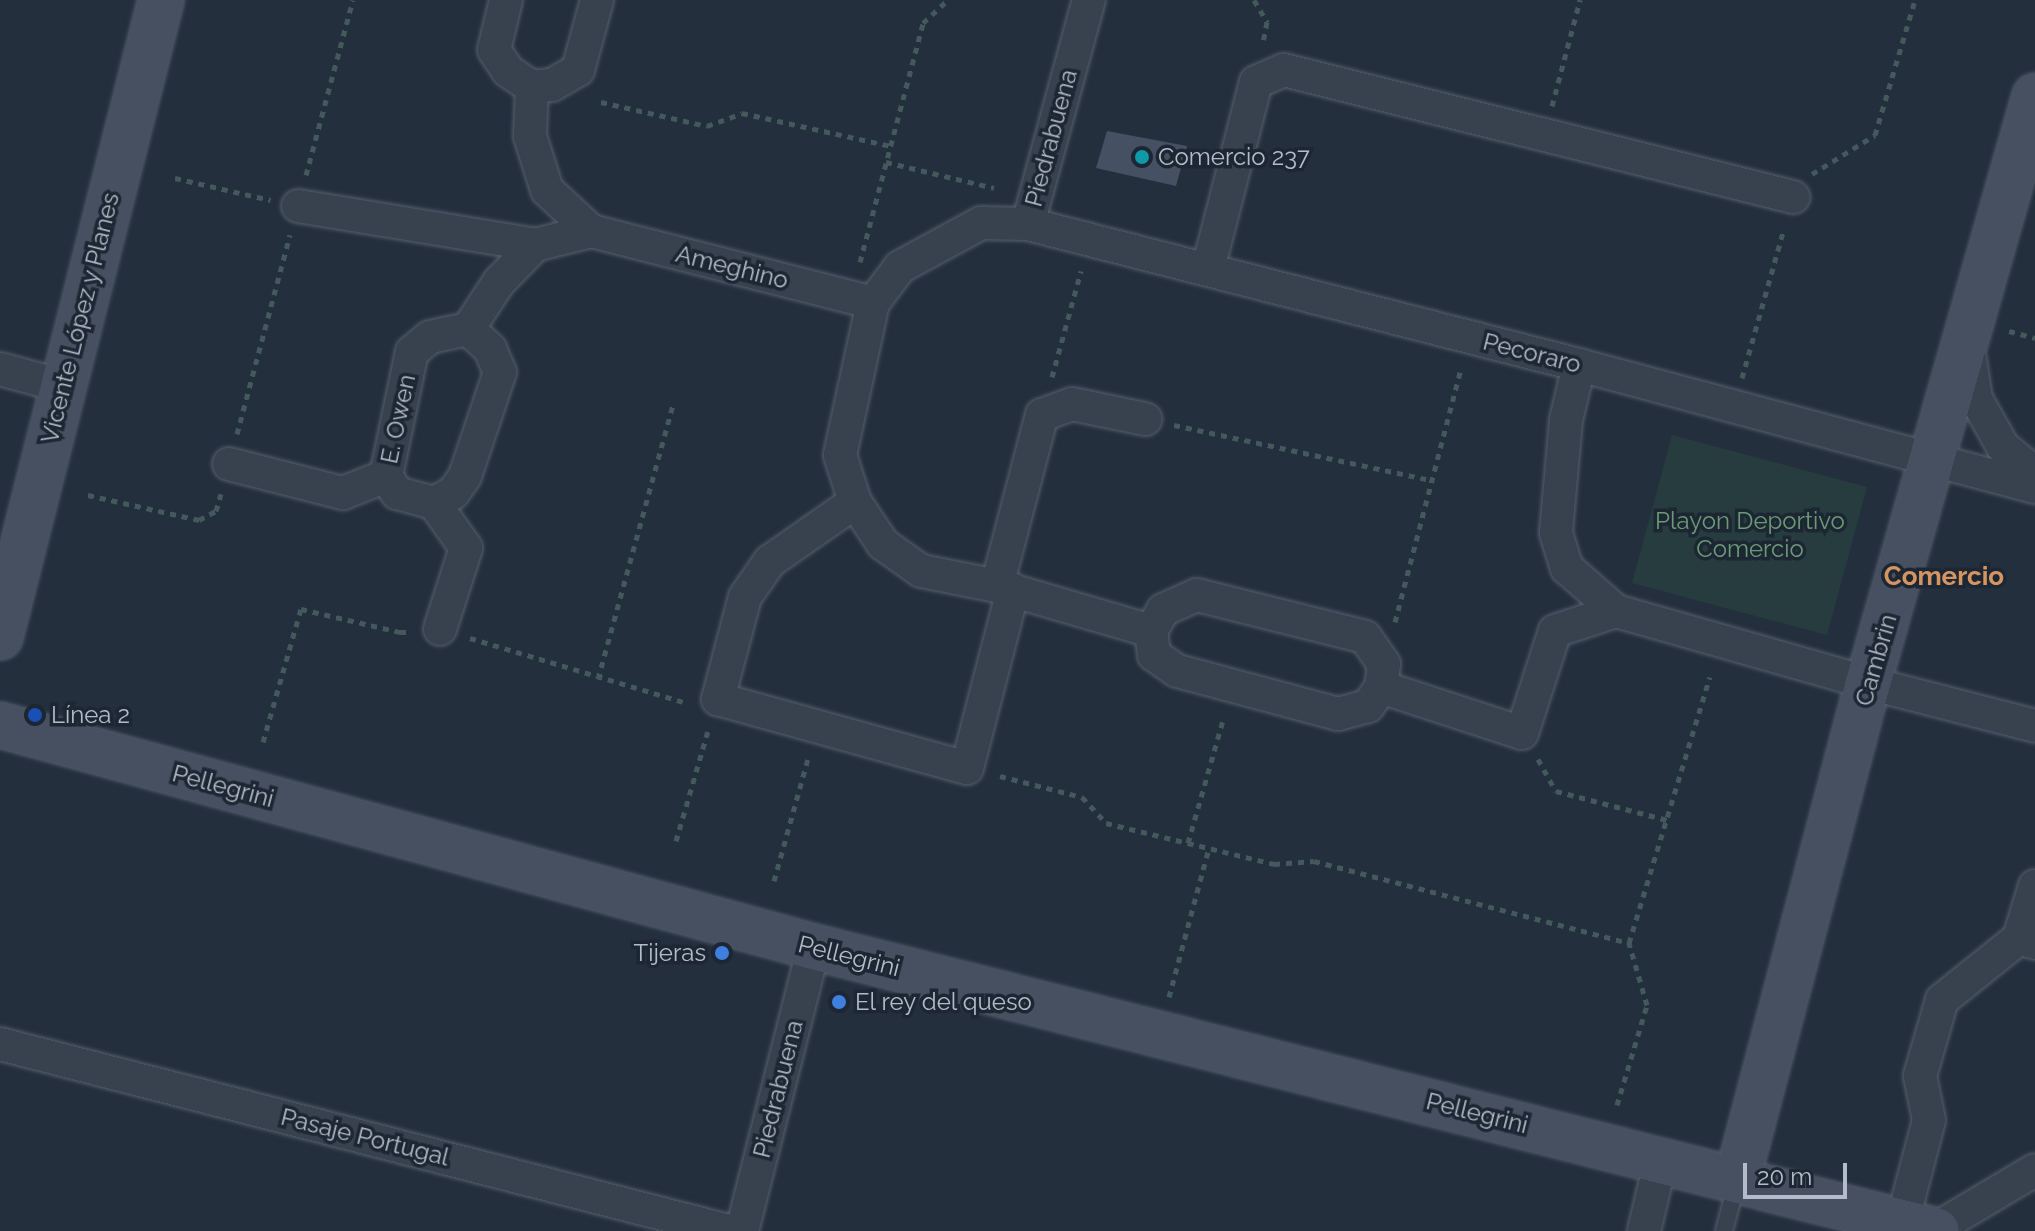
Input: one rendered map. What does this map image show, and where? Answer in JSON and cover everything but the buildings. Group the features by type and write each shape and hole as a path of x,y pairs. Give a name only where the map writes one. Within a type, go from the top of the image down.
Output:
{"street":[{"name":"Vicente López y Planes","path":"0,637 161,0"},
{"path":"506,0 494,50 508,71 532,87 552,85 578,70 597,0"},
{"name":"Piedrabuena","path":"1005,588 921,571 883,544 855,502 840,455 873,303 900,267 981,223 1028,224 1089,0"},
{"path":"1208,269 1256,82 1284,70 1793,197"},
{"path":"532,87 530,136 547,190 591,231"},
{"name":"Cambrin","path":"1737,1180 1868,683 1935,459 1966,336 2035,96"},
{"path":"298,206 535,245 591,231"},
{"name":"Pecoraro","path":"1028,224 1579,365 2035,487"},
{"name":"Ameghino","path":"591,231 873,303"},
{"path":"440,629 466,548 434,503 453,493 465,476 500,372 490,349 468,329 499,282 535,245"},
{"name":"E. Owen","path":"434,503 397,493 386,476 390,447 412,352 430,337 468,329"},
{"path":"1966,336 1976,399 2003,447 2035,473"},
{"path":"1579,365 1566,420 1556,533 1567,568 1616,611 1868,683 2035,726"},
{"path":"0,369 62,386"},
{"path":"855,502 770,561 745,597 718,699 967,768 1042,415 1072,404 1145,419"},
{"path":"229,464 343,493 386,476"},
{"path":"1005,588 1151,631"},
{"path":"1383,676 1368,706 1338,714 1177,671 1154,655 1151,631 1163,610 1197,595 1365,637 1383,676 1522,733 1555,631 1616,611"},
{"name":"Pellegrini","path":"0,725 814,947 1925,1228"},
{"path":"2035,886 2027,941 1942,1000 1920,1076 1929,1120 1925,1228 2035,1170"},
{"name":"Piedrabuena","path":"742,1231 814,947"},
{"name":"Pasaje Portugal","path":"0,1044 729,1231"},
{"path":"1644,1231 1661,1159"}],"lane":[{"path":"1724,1231 1737,1180"}],"path":[{"path":"88,495 199,520 216,511 353,0"},
{"path":"860,262 923,23 947,5 948,0"},
{"path":"1544,134 1580,0"},
{"path":"1735,406 1796,184 1875,135 1915,0"},
{"path":"601,102 707,126 742,113 891,146"},
{"path":"886,162 994,188"},
{"path":"175,178 298,206"},
{"path":"1042,415 1090,239"},
{"path":"1383,676 1469,337"},
{"path":"598,679 674,402"},
{"path":"1145,419 1431,480"},
{"path":"1617,1105 1647,1005 1629,943 1710,677"},
{"path":"1188,843 1233,686"},
{"path":"676,841 718,699"},
{"path":"774,881 817,726"},
{"path":"1522,733 1556,791 1667,820"},
{"path":"967,768 1082,797 1106,823 1274,864 1314,861 1629,943"},
{"path":"1169,997 1209,848"}],"green space":[{"name":"Playon Deportivo Comercio","path":"1672,435 1867,487 1827,635 1632,583"}],"place":[{"name":"Comercio 237","path":"1142,157"},
{"name":"Línea 2","path":"35,715"},
{"name":"Tijeras","path":"722,953"},
{"name":"El rey del queso","path":"839,1002"}],"district":[{"name":"Comercio","path":"1944,577"}]}
